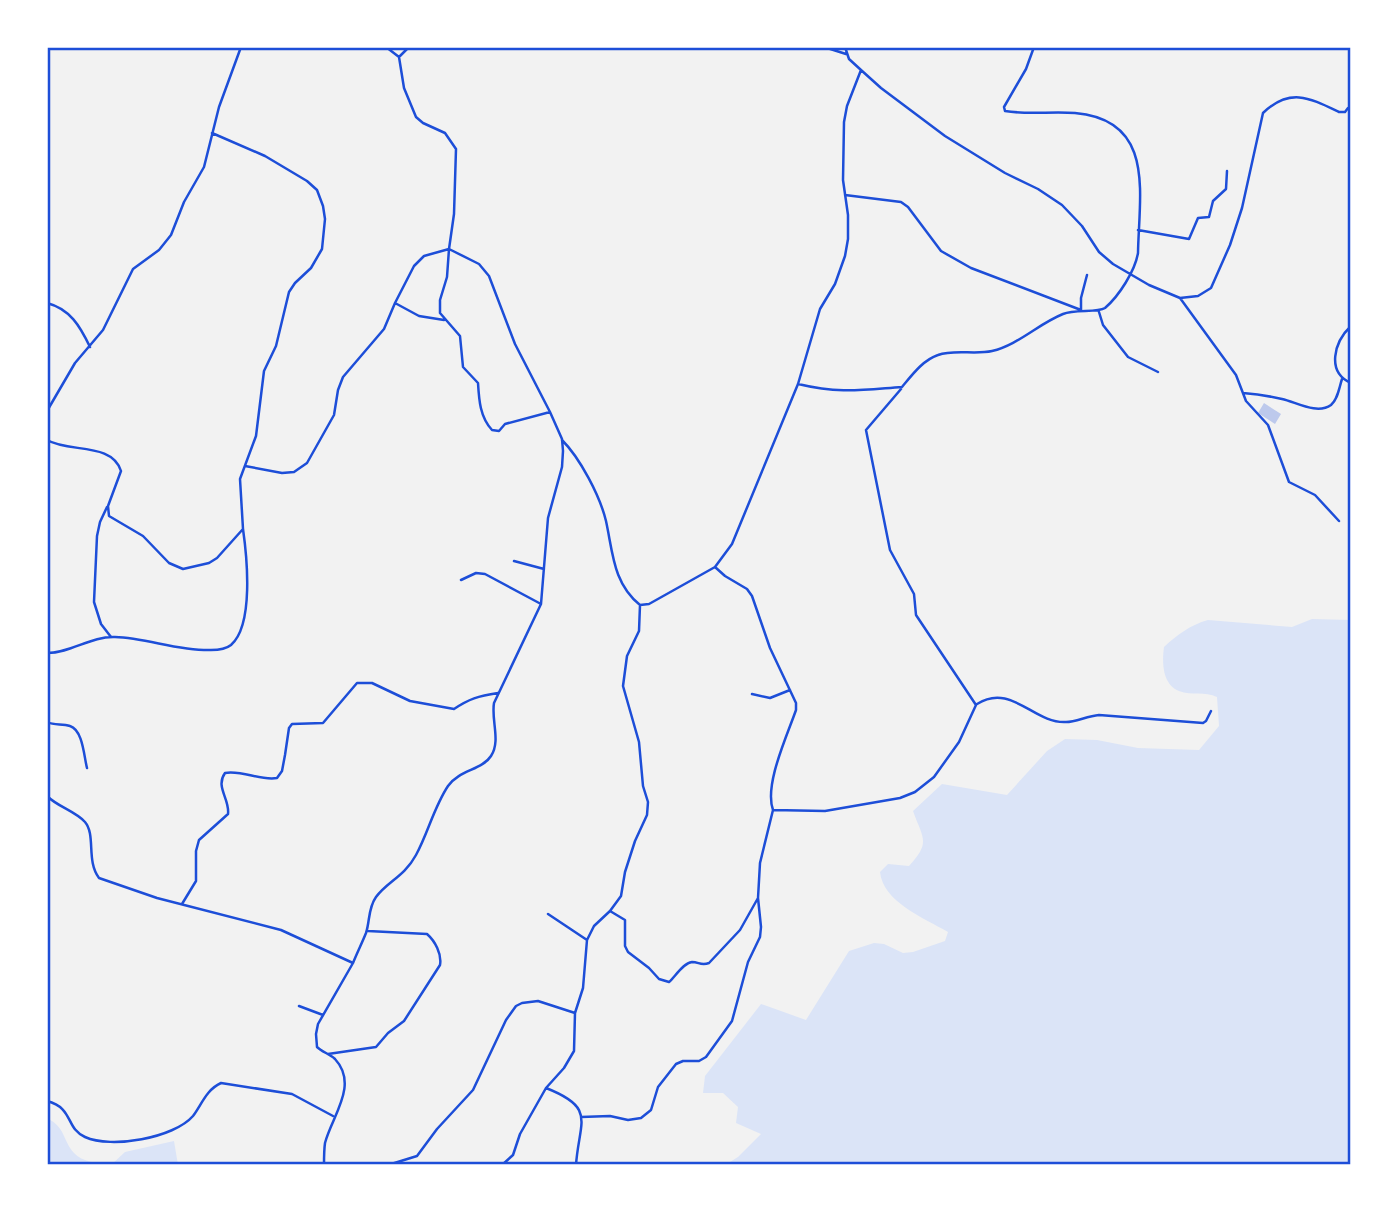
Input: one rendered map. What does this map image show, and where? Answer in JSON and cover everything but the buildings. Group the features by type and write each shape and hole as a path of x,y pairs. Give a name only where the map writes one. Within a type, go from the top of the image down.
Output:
{"street":[{"path":"47,411 75,363 103,330 133,269 159,250 171,235 184,202 204,167 212,133 241,47"},
{"path":"386,47 399,57 404,88 416,117 445,133 456,149 454,214 447,277 439,308 445,320 460,335 463,368 478,383 480,405 488,426 499,431 505,424 551,412"},
{"path":"399,57 408,47"},
{"path":"824,47 846,54 881,88 945,136 1062,205 1082,226 1099,253 1129,274 1180,299 1236,375 1246,401 1264,419 1289,482 1315,495 1339,521"},
{"path":"845,47 846,54"},
{"path":"976,705 916,615 914,594 887,541 866,430 923,364 939,355 992,351 1006,346 1065,313 1099,311 1106,307 1136,262 1139,188 1136,157 1132,144 1120,130 1108,121 1092,115 1004,110 1026,69 1034,47"},
{"path":"245,466 282,473 293,472 307,463 334,415 343,377 384,329 418,261 433,252 449,249 480,264 489,276 515,344 551,412 562,439 579,459 602,510 620,580 626,592 640,605 649,604 715,567 732,544 798,384 820,309 835,284 845,256 848,215 845,195 844,122 847,106 861,70"},
{"path":"1180,299 1207,293 1211,288 1230,245 1242,208 1263,113 1284,99 1303,96 1339,112 1345,112 1348,108"},
{"path":"47,653 64,652 111,637 204,650 226,648 234,643 242,626 247,589 247,557 240,479 256,436 264,371 276,346 289,292 317,260 325,219 317,190 307,181 265,156 212,133"},
{"path":"1138,230 1189,239 1195,222 1198,218 1209,217 1213,201 1226,189 1227,171"},
{"path":"845,195 901,202 941,251 971,268 1081,310"},
{"path":"1081,310 1080,298 1087,275"},
{"path":"47,303 67,311 83,331 90,347"},
{"path":"395,303 419,316 445,320"},
{"path":"1099,311 1101,321 1128,357 1158,372"},
{"path":"1351,326 1342,335 1335,355 1335,368 1342,379 1351,383"},
{"path":"1243,393 1322,408 1336,399 1342,379"},
{"path":"798,384 826,391 855,392 902,387"},
{"path":"324,1165 326,1141 334,1116 344,1100 345,1087 342,1070 336,1060 318,1049 316,1029 353,963 367,930 375,898 402,875 415,858 448,786 459,775 483,763 492,755 495,737 493,710 498,693 541,604 548,518 563,461 562,439"},
{"path":"47,440 56,445 105,453 119,466 120,476 100,522 97,536 94,602 101,624 111,637"},
{"path":"108,506 109,516 114,521 143,536 175,567 187,568 209,563 230,547 243,529"},
{"path":"514,561 544,569"},
{"path":"581,1118 641,1118 651,1110 657,1087 676,1064 699,1061 706,1057 732,1021 748,962 760,937 760,863 773,810 772,786 796,703 770,648 752,596 747,589 715,567"},
{"path":"461,580 476,573 485,574 541,604"},
{"path":"502,1165 513,1155 520,1134 546,1088 564,1068 574,1051 575,1013 583,988 587,940 594,926 621,896 625,872 648,808 639,742 623,686 627,656 639,631 640,605"},
{"path":"182,904 197,876 196,851 199,840 229,810 221,785 222,776 225,773 238,772 277,778 282,771 289,728 292,724 324,723 357,683 372,683 410,701 454,709 474,697 498,693"},
{"path":"752,694 771,698 790,690"},
{"path":"773,810 825,811 900,798 915,792 934,777 959,742 976,705 982,701 1010,698 1041,716 1065,722 1099,715 1203,723 1211,711"},
{"path":"47,722 72,726 77,731 87,768"},
{"path":"47,796 85,822 89,832 92,864 99,878 182,904 281,930 353,963"},
{"path":"610,911 625,920 625,946 628,952 659,979 668,982 687,963 709,963 740,930 758,898"},
{"path":"548,914 587,940"},
{"path":"328,1054 376,1047 404,1021 440,965 440,955 427,934 367,930"},
{"path":"388,1165 417,1156 472,1090 506,1020 516,1006 538,1001 575,1013"},
{"path":"299,1006 323,1015"},
{"path":"47,1101 64,1109 74,1128 83,1136 129,1142 144,1140 186,1122 210,1090 221,1083 292,1094 334,1116"},
{"path":"546,1088 564,1095 579,1108 583,1129 576,1165"}],"shaded area":[{"path":"1312,619 1351,620 1351,1165 725,1165 738,1157 761,1134 736,1123 738,1107 723,1093 703,1093 705,1076 761,1004 806,1020 849,951 874,943 884,944 903,953 913,952 945,941 948,932 906,908 889,892 880,872 888,864 909,866 916,858 923,840 913,811 942,784 1007,795 1047,751 1065,739 1097,740 1138,748 1199,750 1219,726 1217,697 1173,688 1164,672 1164,647 1184,631 1208,620 1292,627"},
{"path":"47,1118 58,1126 77,1156 90,1162 110,1165 47,1165"},
{"path":"174,1141 178,1165 111,1165 125,1152"}]}
